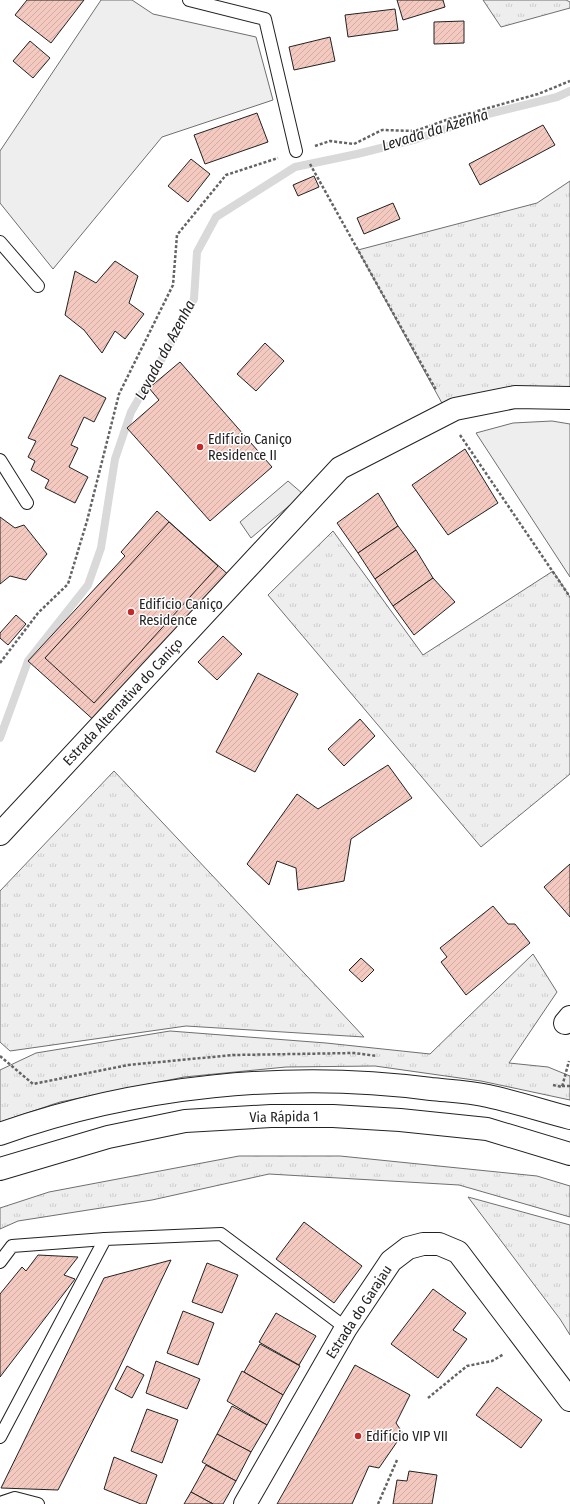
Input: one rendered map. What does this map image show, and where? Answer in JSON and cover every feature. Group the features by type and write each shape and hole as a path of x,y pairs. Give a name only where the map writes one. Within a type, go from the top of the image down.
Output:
{"main road":[{"name":"Estrada Alternativa do Caniço","path":"0,834 340,468 455,409 515,397 570,398"},
{"path":"0,1134 27,1124 112,1103 175,1091 269,1082 398,1084 487,1096 570,1118"},
{"name":"Via Rápida 1","path":"0,1169 108,1137 185,1121 271,1116 341,1116 400,1120 487,1129 570,1154"},
{"name":"Estrada do Garajau","path":"245,1504 346,1328 391,1262 408,1248 423,1244 439,1244 458,1252 570,1400"}],"lane":[{"path":"189,0 265,19 299,150"},
{"path":"0,242 38,286"},
{"path":"0,460 28,503"},
{"path":"0,1262 12,1246 105,1239 221,1234 346,1328"},
{"path":"0,1437 105,1239"},
{"path":"0,1503 15,1498 38,1504"}],"path":[{"path":"0,663 38,614 68,584 87,521 119,394 173,285 177,235 226,175 330,141 354,144 382,130 415,131 450,119 538,94 570,81"},
{"path":"299,150 440,397"},
{"path":"458,431 570,597"},
{"path":"562,1086 570,1086"},
{"path":"428,1398 467,1366 492,1361 511,1350"},
{"path":"378,1504 396,1460"}],"green space":[{"path":"101,0 132,0 153,14 256,37 273,100 162,137 53,269 0,203 0,151"},
{"path":"483,0 566,0 570,2 570,8 501,27"},
{"path":"570,181 570,388 443,405 358,250 537,203"},
{"path":"552,421 570,424 570,577 476,433 513,423"},
{"path":"333,531 423,655 553,571 570,597 570,774 481,847 268,595"},
{"path":"114,771 364,1037 186,1026 10,1051 0,1042 0,891"},
{"path":"533,954 557,992 509,1063 548,1067 570,1076 570,1100 481,1081 375,1066 286,1067 184,1077 60,1102 0,1122 0,1070 36,1053 170,1031 326,1043 430,1054"},
{"path":"239,1156 340,1156 537,1176 570,1186 570,1217 459,1185 269,1174 152,1200 18,1221 0,1229 0,1208 49,1192"},
{"path":"468,1197 570,1225 570,1335 560,1319"}],"shaded area":[{"path":"288,481 303,494 251,538 240,522"}],"building":[{"path":"27,0 84,0 51,43 15,15"},
{"path":"397,0 443,0 445,7 403,20"},
{"path":"395,9 398,30 348,37 345,15"},
{"path":"464,21 464,43 434,44 434,22"},
{"path":"330,37 335,61 294,70 289,47"},
{"path":"30,41 50,58 33,78 13,61"},
{"path":"257,113 268,142 205,164 194,135"},
{"path":"543,125 555,145 480,185 469,164"},
{"path":"191,159 210,174 188,202 168,186"},
{"path":"314,176 319,187 298,196 293,185"},
{"path":"393,203 400,219 364,234 357,218"},
{"path":"115,261 138,276 129,303 144,314 125,339 115,331 102,353 84,330 65,315 75,271 96,283"},
{"path":"265,343 284,361 256,391 237,374"},
{"name":"Edifício Caniço Residence II","path":"180,362 272,467 210,521 127,428 159,400 149,388"},
{"path":"60,375 106,398 94,422 84,417 71,445 78,448 69,467 88,477 75,503 45,488 49,480 31,470 35,461 28,457 36,441 28,438"},
{"path":"465,449 498,503 448,535 412,485"},
{"path":"378,493 398,526 358,553 337,523"},
{"name":"Edifício Caniço Residence","path":"157,511 231,577 97,723 28,661 125,556 121,552"},
{"path":"0,517 15,528 24,525 47,554 26,580 10,576 0,584"},
{"name":"Edifício Caniço Residence","path":"169,522 218,566 94,703 45,658"},
{"path":"398,526 416,550 375,579 358,553"},
{"path":"416,550 433,578 393,606 375,579"},
{"path":"433,578 455,602 414,635 393,606"},
{"path":"16,615 26,624 8,645 0,638 0,633"},
{"path":"223,636 242,654 217,680 198,662"},
{"path":"258,673 298,694 255,772 216,752"},
{"path":"360,719 375,736 344,766 328,749"},
{"path":"388,765 412,798 351,839 344,881 298,890 296,868 277,861 269,885 247,864 297,794 318,809"},
{"path":"570,864 570,917 544,887"},
{"path":"493,906 508,924 515,924 530,943 466,995 441,962 447,957 440,948"},
{"path":"361,958 374,970 362,982 349,970"},
{"path":"304,1222 362,1266 334,1303 276,1259"},
{"path":"38,1255 78,1257 64,1275 75,1279 0,1377 0,1294 22,1267 26,1271"},
{"path":"171,1260 115,1377 58,1490 1,1488 104,1278"},
{"path":"207,1263 238,1275 222,1313 192,1302"},
{"path":"433,1289 466,1313 453,1330 467,1339 438,1378 391,1344"},
{"path":"183,1311 214,1323 198,1365 167,1353"},
{"path":"276,1313 316,1336 299,1365 259,1342"},
{"path":"260,1344 300,1366 283,1395 244,1372"},
{"path":"156,1361 200,1379 187,1409 146,1393"},
{"name":"Edifício VIP VII","path":"355,1365 410,1395 396,1423 402,1432 399,1439 379,1468 369,1466 352,1504 277,1504"},
{"path":"127,1366 144,1375 132,1398 115,1389"},
{"path":"242,1371 283,1395 267,1425 227,1401"},
{"path":"497,1387 542,1420 521,1448 476,1415"},
{"path":"232,1406 267,1425 251,1452 217,1434"},
{"path":"147,1409 178,1420 162,1463 131,1451"},
{"path":"217,1434 251,1452 236,1481 202,1462"},
{"path":"114,1457 157,1475 146,1504 141,1504 104,1489"},
{"path":"206,1465 236,1481 223,1504 213,1504 191,1492"},
{"path":"409,1471 437,1475 432,1504 393,1504 397,1480 407,1481"},
{"path":"191,1492 213,1504 184,1504"}],"waterway":[{"name":"Levada da Azenha","path":"0,738 28,661 88,585 101,548 115,459 131,412 171,343 194,299 197,252 216,217 295,167 417,139 488,114 557,97 570,91"}],"place":[{"name":"Edifício Caniço Residence II","path":"200,447"},
{"name":"Edifício Caniço Residence","path":"131,612"},
{"name":"Edifício VIP VII","path":"358,1436"}]}
